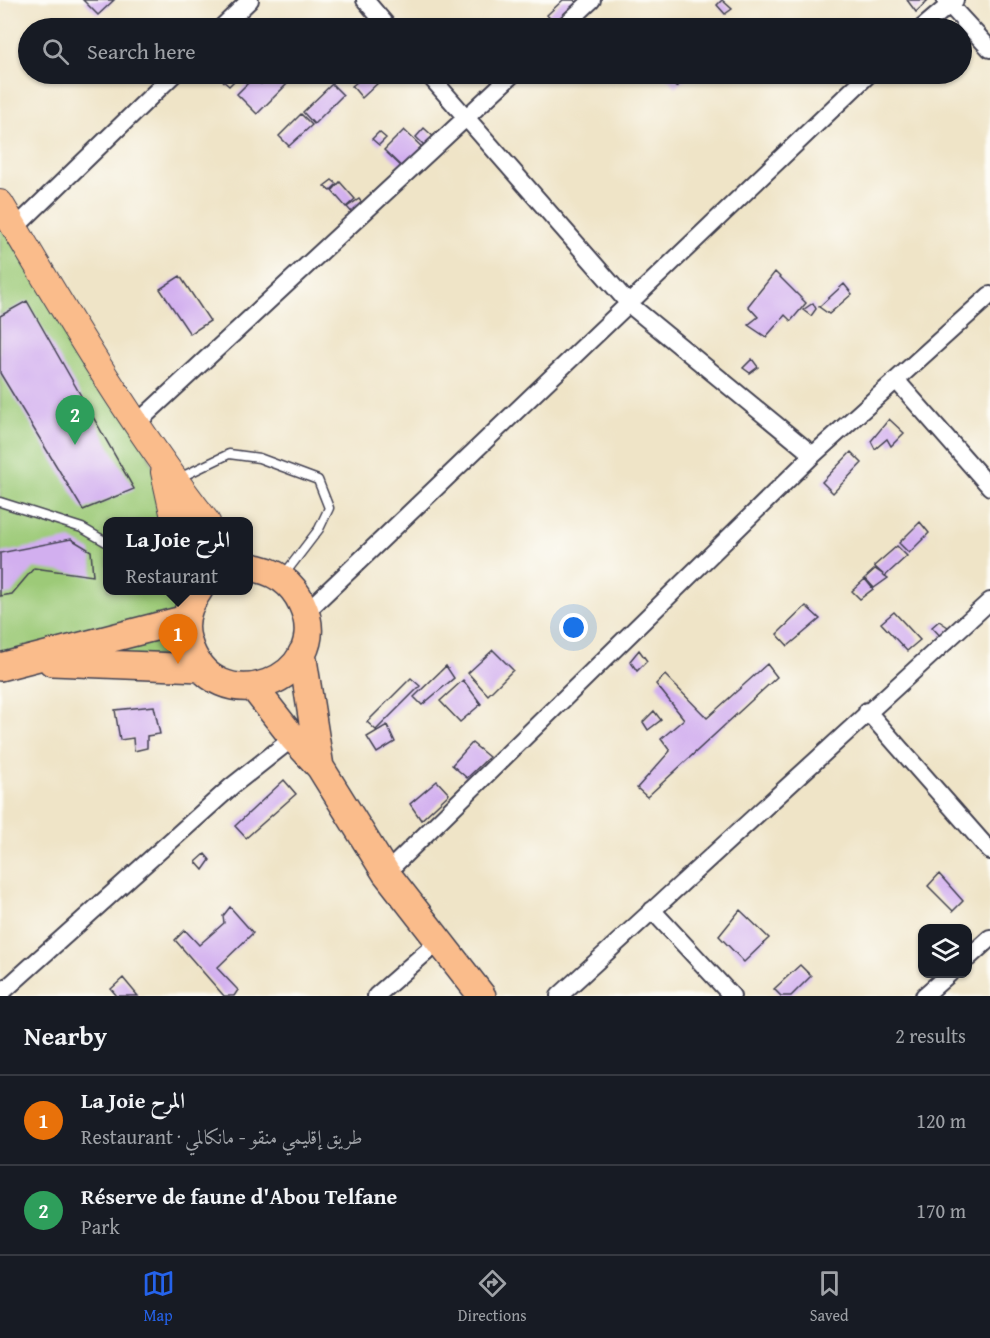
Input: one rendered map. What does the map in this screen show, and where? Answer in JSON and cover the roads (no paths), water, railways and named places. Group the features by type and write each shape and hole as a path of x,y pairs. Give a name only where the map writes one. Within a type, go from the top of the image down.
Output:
{"highway":[{"path":"12,664 191,599 186,637 191,654 201,668 216,681 234,687 254,688 274,682 291,670 303,653 308,633 306,612 297,593 282,578 263,569 253,568"},
{"path":"303,653 321,767"},
{"path":"12,664 201,668"},
{"path":"254,688 293,738 321,767 386,873 482,996"}],"main road":[{"path":"0,203 136,424 169,473 203,517"},
{"path":"169,473 174,517"}],"street":[{"path":"231,18 250,0"},
{"path":"365,0 380,18"},
{"path":"573,18 592,0"},
{"path":"933,18 950,2 964,18"},
{"path":"972,28 990,49"},
{"path":"15,228 164,84"},
{"path":"436,84 630,305 813,454"},
{"path":"136,424 502,84"},
{"path":"306,612 630,305 859,84"},
{"path":"386,873 813,454 990,295"},
{"path":"896,380 990,487"},
{"path":"559,996 867,711 990,602"},
{"path":"867,711 990,851"},
{"path":"0,994 232,786 293,738"},
{"path":"652,910 732,996"},
{"path":"972,954 990,938"},
{"path":"376,996 439,941"},
{"path":"924,996 945,978"}],"lane":[{"path":"169,473 229,454 259,458 318,480 329,508 319,529 282,578"},
{"path":"0,502 82,528 103,540"}],"place":[{"name":"Réserve de faune d'Abou Telfane","path":"75,445"},
{"name":"La Joie المرح","path":"178,664"}]}
